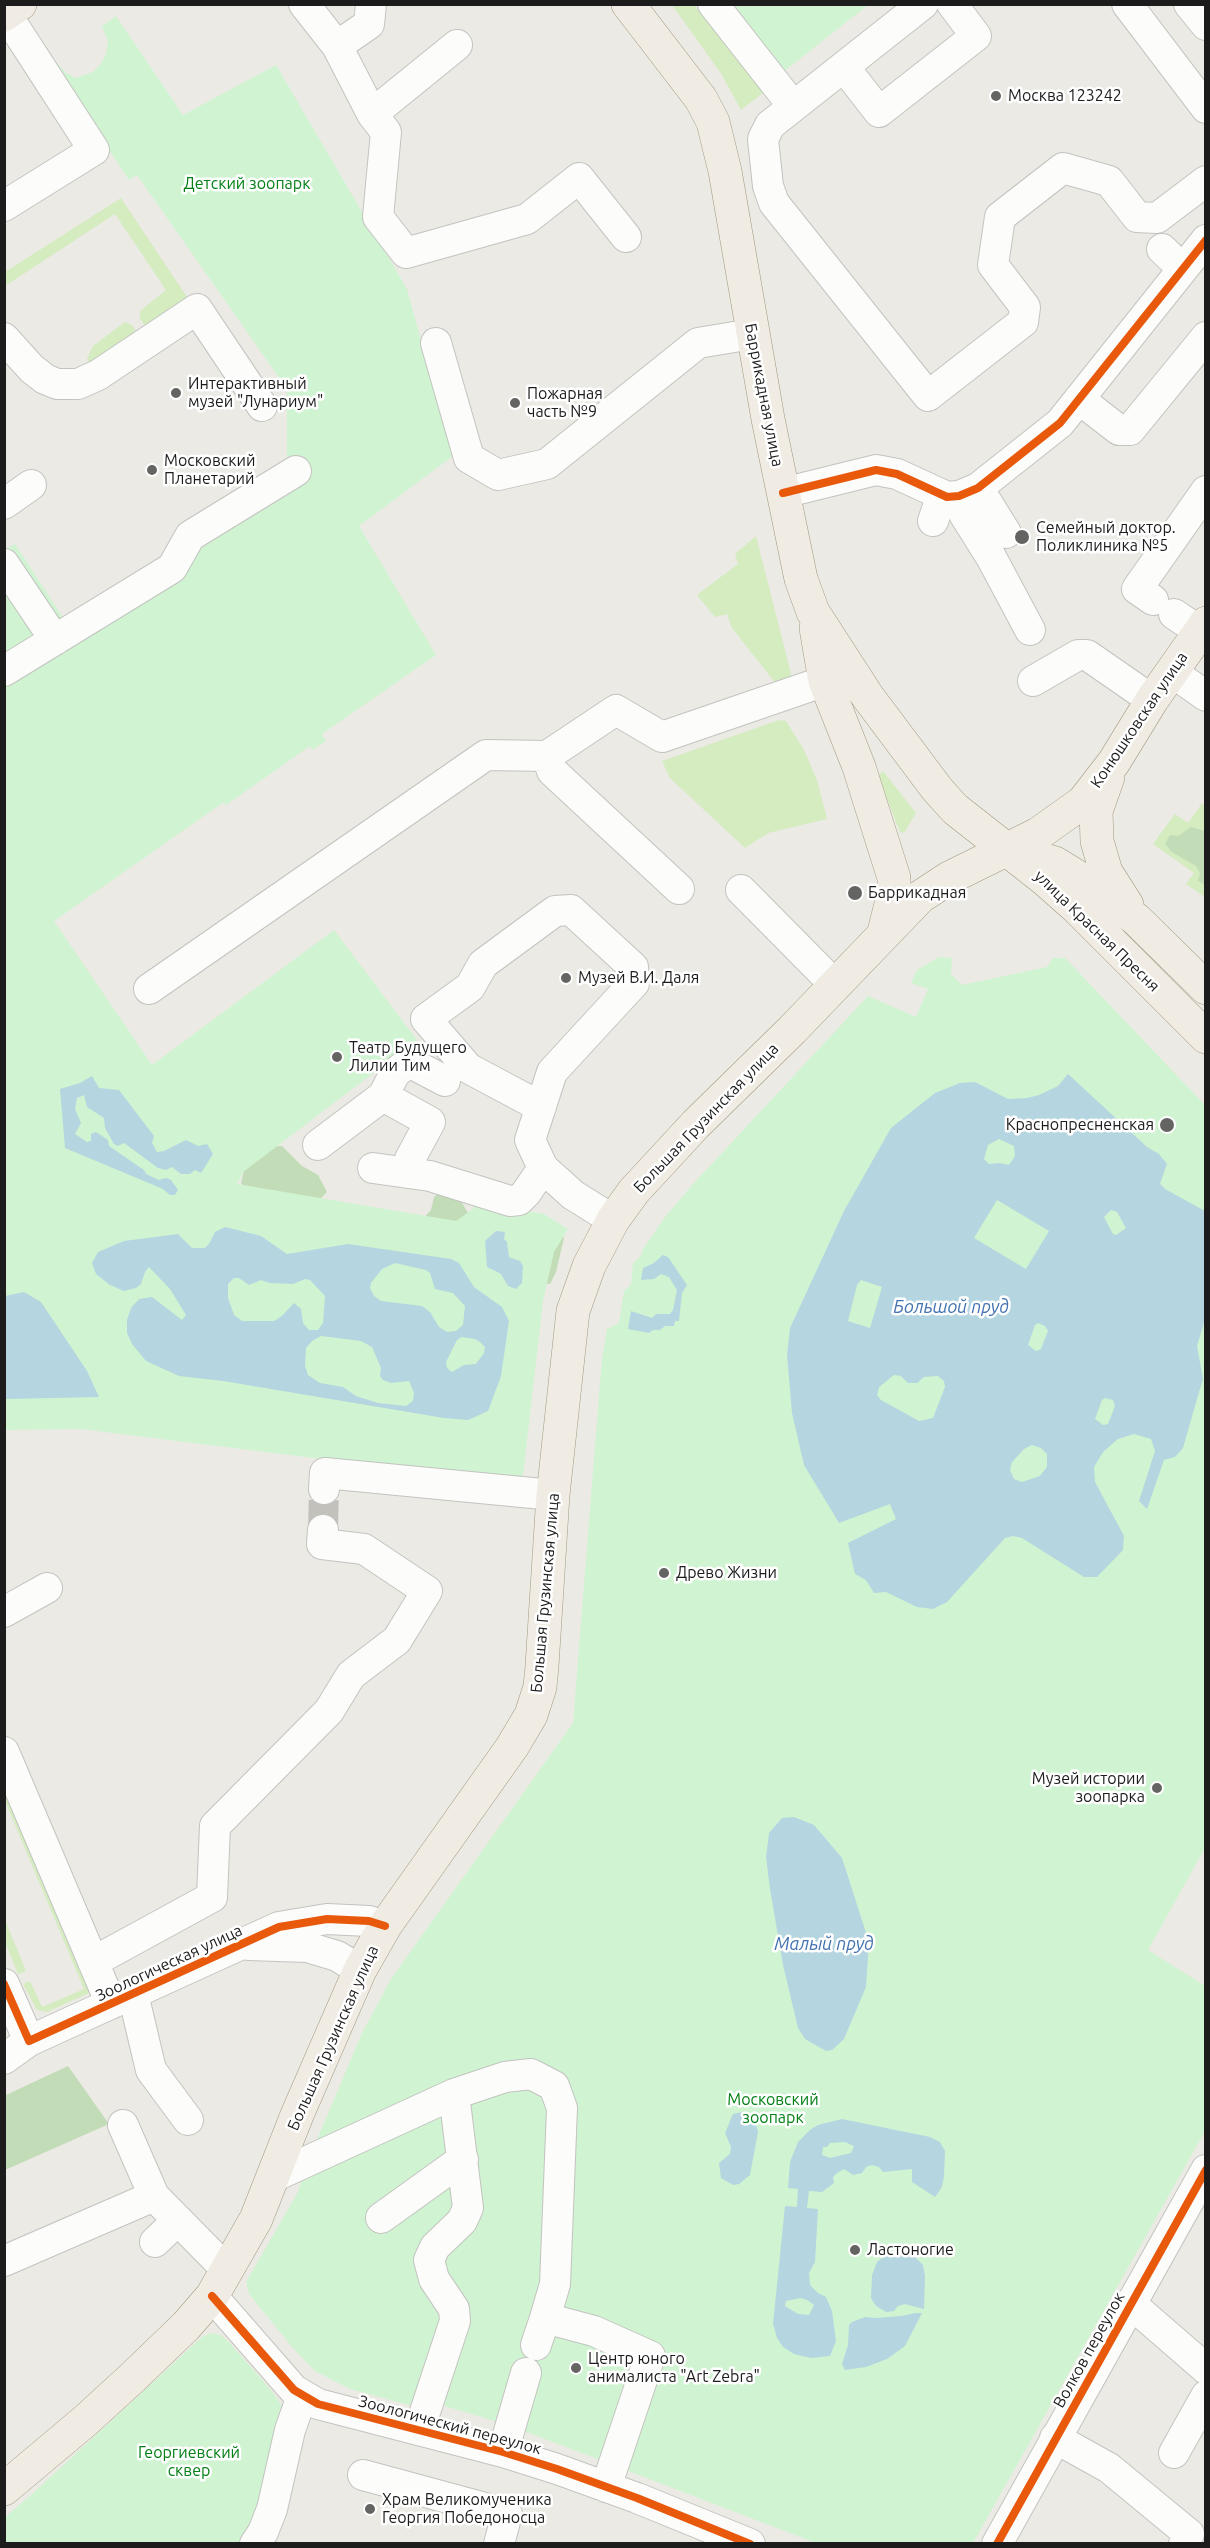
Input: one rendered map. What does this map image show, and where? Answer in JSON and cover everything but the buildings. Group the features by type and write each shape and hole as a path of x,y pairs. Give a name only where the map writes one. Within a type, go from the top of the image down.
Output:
{"main road":[{"name":"Баррикадная улица","path":"628,4 700,99 713,122 783,493 801,579 813,612 868,697 937,789 962,815 1007,850"},
{"path":"813,612 825,681 859,767 894,878 894,892 883,935"},
{"name":"Конюшковская улица","path":"1007,850 1038,834 1071,812 1083,802 1114,762 1172,672 1183,617"},
{"path":"1114,762 1096,811 1097,841 1106,872 1137,920"},
{"name":"улица Красная Пресня","path":"1007,850 1055,863 1094,887 1137,920 1206,988"},
{"name":"улица Красная Пресня","path":"1007,850 1044,878 1077,908 1206,1037"},
{"name":"Большая Грузинская улица","path":"4,2489 124,2385 186,2326 219,2283 256,2219 297,2115 360,1970 385,1926 512,1747 531,1715 540,1687 553,1495 573,1311 589,1266 613,1220 634,1191 696,1124 835,985 902,913 934,886 1007,850"}],"street":[{"path":"304,4 337,46 372,114 386,132 378,218 406,253 527,219 579,178 626,237"},
{"path":"337,46 369,24 371,4"},
{"path":"713,4 794,106"},
{"path":"923,4 770,125 764,135 768,186 772,199 928,396 1023,322 1025,307 993,265 1000,217 1063,168 1109,181 1137,217 1157,218 1206,181"},
{"path":"844,67 879,112 976,36 952,4"},
{"path":"1127,4 1206,108"},
{"path":"1189,4 1206,25"},
{"path":"4,206 94,150 42,68 10,11"},
{"path":"372,114 456,45"},
{"path":"947,497 1051,431 1079,399 1172,258 1206,240"},
{"path":"4,338 45,380 57,384 78,384 98,375 196,309 262,405"},
{"path":"436,343 469,458 498,475 547,464 698,343 752,334"},
{"path":"1079,399 1119,430 1130,430 1206,337"},
{"path":"783,493 876,470 897,474 947,497 1006,533"},
{"path":"4,671 172,568 190,536 296,471"},
{"path":"4,504 31,485"},
{"path":"1183,617 1137,589 1206,491"},
{"path":"947,497 964,513 991,557 1030,630"},
{"path":"4,564 55,640"},
{"path":"1033,681 1078,655 1087,654 1152,700"},
{"path":"1172,672 1206,696"},
{"path":"148,989 486,754 547,756 616,710 662,737 825,681"},
{"path":"547,756 552,771 679,889"},
{"path":"741,890 835,985"},
{"path":"541,1107 468,1068 426,1018 470,987 483,964 555,911 571,910 633,967 634,983 552,1072 541,1107 530,1140 543,1168 573,1195 613,1220"},
{"path":"318,1145 383,1096 395,1073 409,1062 444,1081"},
{"path":"383,1096 430,1122 410,1159 408,1173"},
{"path":"373,1168 430,1176 510,1202 519,1200 526,1193 543,1168"},
{"path":"324,1489 325,1473 553,1495"},
{"path":"93,1962 212,1897 215,1826 329,1711 351,1675 397,1640 427,1591 364,1549 322,1544 323,1530"},
{"path":"4,1612 47,1588"},
{"path":"4,1752 93,1962 122,1999 151,2070 188,2120"},
{"name":"Зоологическая улица","path":"4,2059 29,2041 246,1945 279,1927 307,1922 349,1920 385,1926"},
{"name":"Зоологическая улица","path":"246,1945 307,1947 337,1956 360,1970"},
{"path":"4,1984 29,2041"},
{"path":"273,2177 454,2094 505,2077 531,2074 554,2086 562,2108 555,2284 540,2331 594,2331 650,2356 606,2487"},
{"path":"419,2430 454,2321 454,2309 434,2279 429,2260 435,2247 462,2221 468,2208 454,2094"},
{"path":"4,2261 154,2196 123,2125"},
{"path":"381,2218 463,2158"},
{"name":"Волков переулок","path":"997,2544 1206,2169"},
{"name":"Зоологический переулок","path":"154,2196 178,2220 219,2283 302,2396 318,2404 503,2452 606,2487 734,2541"},
{"path":"155,2242 178,2220"},
{"path":"1130,2303 1206,2369"},
{"path":"503,2452 526,2373"},
{"path":"256,2543 272,2509 290,2430 302,2396"},
{"path":"1174,2453 1206,2396"},
{"path":"1055,2438 1109,2468 1163,2512 1189,2534 1184,2544"},
{"path":"363,2475 507,2514 499,2544"}],"green space":[{"path":"672,5 694,5 764,92 741,110 722,75"},
{"path":"724,5 868,5 787,69 781,71"},
{"name":"Детский зоопарк","path":"116,16 183,115 276,65 407,289 453,456 359,526 436,655 322,734 326,741 312,750 310,746 226,805 224,802 54,921 152,1065 334,930 417,1040 243,1172 237,1184 456,1221 473,1209 476,1202 544,1214 568,1229 554,1252 543,1301 522,1484 81,1429 5,1430 4,550 15,544 64,619 180,547 287,460 287,389 137,175 129,180 53,66 57,63 66,73 76,78 93,72 101,64 106,54 108,41 102,26"},
{"path":"121,198 191,303 145,326 140,318 140,311 166,290 115,214 5,286 5,272"},
{"path":"125,322 132,325 137,333 90,364 87,359 93,346"},
{"path":"756,536 791,674 790,678 777,685 732,628 727,614 715,617 697,595 738,564 735,554"},
{"path":"779,720 786,721 804,750 817,780 827,819 768,833 745,848 670,778 662,761"},
{"path":"883,771 916,813 904,833 900,832 878,776"},
{"path":"1202,803 1205,806 1205,897 1186,884 1194,873 1153,844 1175,814 1188,823"},
{"path":"1191,827 1205,831 1205,885 1198,881 1200,873 1196,866 1172,852 1165,844 1170,835 1178,836"},
{"name":"Московский зоопарк","path":"939,957 952,958 951,974 962,985 1047,967 1053,958 1065,958 1205,1105 1205,1848 1148,1950 1205,1986 1205,2131 973,2543 816,2543 511,2426 428,2401 416,2407 350,2389 315,2371 292,2347 249,2294 246,2282 298,2192 308,2161 362,2033 391,1979 573,1723 602,1358 607,1329 619,1323 624,1291 631,1284 633,1263 641,1256 643,1249 665,1217 694,1183 868,996 916,1017 928,989 911,983 917,970"},
{"path":"282,1146 302,1166 318,1175 327,1192 315,1204 252,1195 241,1183 245,1166 264,1147"},
{"path":"439,1193 458,1196 468,1213 485,1223 420,1222 431,1210 434,1197"},
{"path":"560,1233 564,1238 556,1272 550,1284 537,1282"},
{"path":"4,1778 91,1992 47,2012 37,2010 23,1984 30,1981 42,2007 84,1989 5,1801"},
{"path":"5,1920 26,1971 18,1974 5,1942"},
{"path":"68,2066 109,2124 5,2170 4,2096"},
{"name":"Георгиевский сквер","path":"211,2333 227,2340 282,2406 283,2417 264,2505 245,2543 5,2544 5,2517 202,2337"}],"water":[{"name":"Большой пруд","path":"1068,1074 1147,1147 1159,1154 1167,1164 1160,1184 1165,1189 1205,1211 1206,1316 1197,1346 1203,1379 1183,1448 1175,1457 1164,1460 1147,1509 1139,1501 1155,1451 1151,1439 1134,1434 1118,1439 1103,1452 1094,1467 1095,1482 1124,1536 1123,1550 1097,1577 1084,1577 1022,1538 1013,1536 1005,1538 947,1602 933,1609 917,1607 886,1592 874,1593 866,1580 855,1574 848,1543 896,1519 890,1504 839,1523 804,1465 792,1413 787,1355 790,1328 844,1211 891,1128 935,1093 960,1083 975,1082 1008,1099 1039,1095 1058,1086","holes":["999,1139 1014,1146 1015,1156 1009,1165 989,1164 984,1159 988,1145","997,1200 1049,1231 1026,1269 974,1238","1111,1210 1117,1212 1126,1228 1116,1235 1113,1234 1104,1217","861,1280 882,1287 870,1328 848,1321 857,1285","1038,1323 1045,1326 1048,1331 1041,1349 1036,1351 1028,1345 1035,1325","894,1375 901,1376 908,1383 917,1383 924,1377 938,1376 944,1381 945,1387 933,1418 919,1421 881,1400 877,1395 879,1387","1105,1398 1113,1400 1115,1406 1108,1424 1103,1425 1095,1419 1102,1400","1032,1445 1041,1448 1047,1454 1047,1467 1040,1476 1022,1482 1014,1479 1010,1470 1012,1462 1024,1449"]},
{"path":"92,1076 99,1088 119,1090 154,1136 152,1143 157,1152 186,1140 198,1146 207,1144 213,1154 201,1173 195,1170 190,1174 181,1174 172,1167 166,1170 158,1168 124,1143 118,1146 114,1144 105,1128 104,1118 87,1107 84,1095 77,1098 75,1109 81,1123 75,1134 87,1142 91,1141 91,1134 96,1132 108,1140 109,1146 144,1170 146,1174 159,1180 166,1178 171,1180 178,1190 175,1195 170,1195 163,1189 65,1148 60,1089 80,1083"},
{"path":"225,1227 261,1236 287,1254 348,1244 451,1259 459,1263 474,1287 502,1307 509,1321 501,1376 488,1411 468,1420 444,1418 223,1381 179,1376 146,1361 132,1344 127,1333 127,1320 131,1308 139,1299 152,1297 182,1320 186,1315 170,1289 149,1267 141,1284 124,1291 110,1285 96,1274 92,1263 98,1252 124,1241 178,1234 192,1248 205,1248 215,1232","holes":["395,1263 426,1270 430,1273 435,1289 453,1293 465,1306 463,1325 456,1331 447,1332 439,1327 430,1312 422,1306 381,1301 374,1296 370,1288 371,1283 382,1269","234,1278 239,1278 249,1285 261,1280 270,1283 293,1284 305,1279 310,1280 325,1296 323,1323 318,1330 309,1330 303,1323 301,1309 294,1303 274,1321 242,1321 234,1315 228,1298 228,1284","321,1336 361,1341 372,1347 381,1368 380,1376 383,1380 391,1383 409,1381 414,1393 413,1401 406,1406 378,1403 356,1396 343,1387 320,1383 308,1375 305,1366 306,1348","462,1337 475,1339 485,1347 484,1353 476,1364 464,1365 452,1372 447,1368 446,1362 457,1340"]},
{"path":"496,1231 505,1232 504,1239 507,1242 509,1257 520,1261 523,1266 522,1283 516,1289 508,1286 501,1274 487,1267 485,1241"},
{"path":"663,1255 668,1257 687,1285 682,1293 679,1321 675,1321 674,1326 665,1326 649,1333 628,1329 631,1311 652,1318 656,1314 670,1314 673,1310 677,1290 669,1277 661,1274 654,1279 641,1280 643,1268 654,1263"},
{"path":"24,1292 41,1302 87,1371 99,1397 5,1399 5,1296"},
{"name":"Малый пруд","path":"794,1817 814,1825 842,1858 869,1942 866,1987 844,2039 832,2050 826,2051 805,2039 798,2028 783,1965 770,1889 766,1857 769,1833 782,1818"},
{"path":"742,2112 754,2119 758,2132 750,2175 739,2184 733,2185 721,2178 719,2163 730,2154 731,2147 725,2133 733,2114"},
{"path":"842,2119 930,2137 940,2142 945,2151 942,2187 935,2197 912,2182 912,2169 883,2172 879,2167 872,2165 866,2167 862,2173 853,2175 844,2169 833,2177 834,2183 822,2192 809,2191 807,2208 818,2209 815,2262 809,2273 810,2285 826,2297 832,2311 836,2341 830,2356 811,2358 794,2354 783,2347 777,2338 773,2324 785,2206 797,2207 798,2189 788,2188 790,2162 798,2142 818,2125","holes":["845,2142 854,2146 851,2153 830,2158 822,2155 823,2147 827,2147 830,2143","800,2298 814,2305 809,2315 798,2314 785,2306 786,2301"]},
{"path":"900,2251 912,2254 923,2265 924,2309 905,2304 898,2306 894,2311 886,2312 876,2306 871,2298 872,2275 877,2262 887,2254"},
{"path":"922,2313 905,2346 887,2359 866,2367 845,2370 842,2364 848,2345 849,2325 852,2322 865,2317 902,2316"}],"tunnel":[{"path":"323,1530 324,1489"}],"cycle path":[{"path":"783,493 876,470 897,474 947,497 959,496 978,488 1060,423 1206,240"},
{"path":"4,1984 29,2041 279,1927 327,1919 369,1921 385,1926"},
{"path":"997,2544 1206,2170"},
{"path":"212,2296 294,2390 318,2404 503,2452 557,2469 637,2498 750,2544"}],"place":[{"name":"Москва 123242","path":"996,96"},
{"name":"Интерактивный музей \"Лунариум\"","path":"176,393"},
{"name":"Пожарная часть №9","path":"515,403"},
{"name":"Московский Планетарий","path":"152,470"},
{"name":"Семейный доктор. Поликлиника №5","path":"1022,537"},
{"name":"Баррикадная","path":"855,893"},
{"name":"Музей В.И. Даля","path":"566,978"},
{"name":"Театр Будущего Лилии Тим","path":"337,1057"},
{"name":"Краснопресненская","path":"1167,1125"},
{"name":"Древо Жизни","path":"664,1573"},
{"name":"Музей истории зоопарка","path":"1157,1788"},
{"name":"Ластоногие","path":"855,2250"},
{"name":"Центр юного анималиста \"Art Zebra\"","path":"576,2368"},
{"name":"Храм Великомученика Георгия Победоносца","path":"370,2509"}]}
